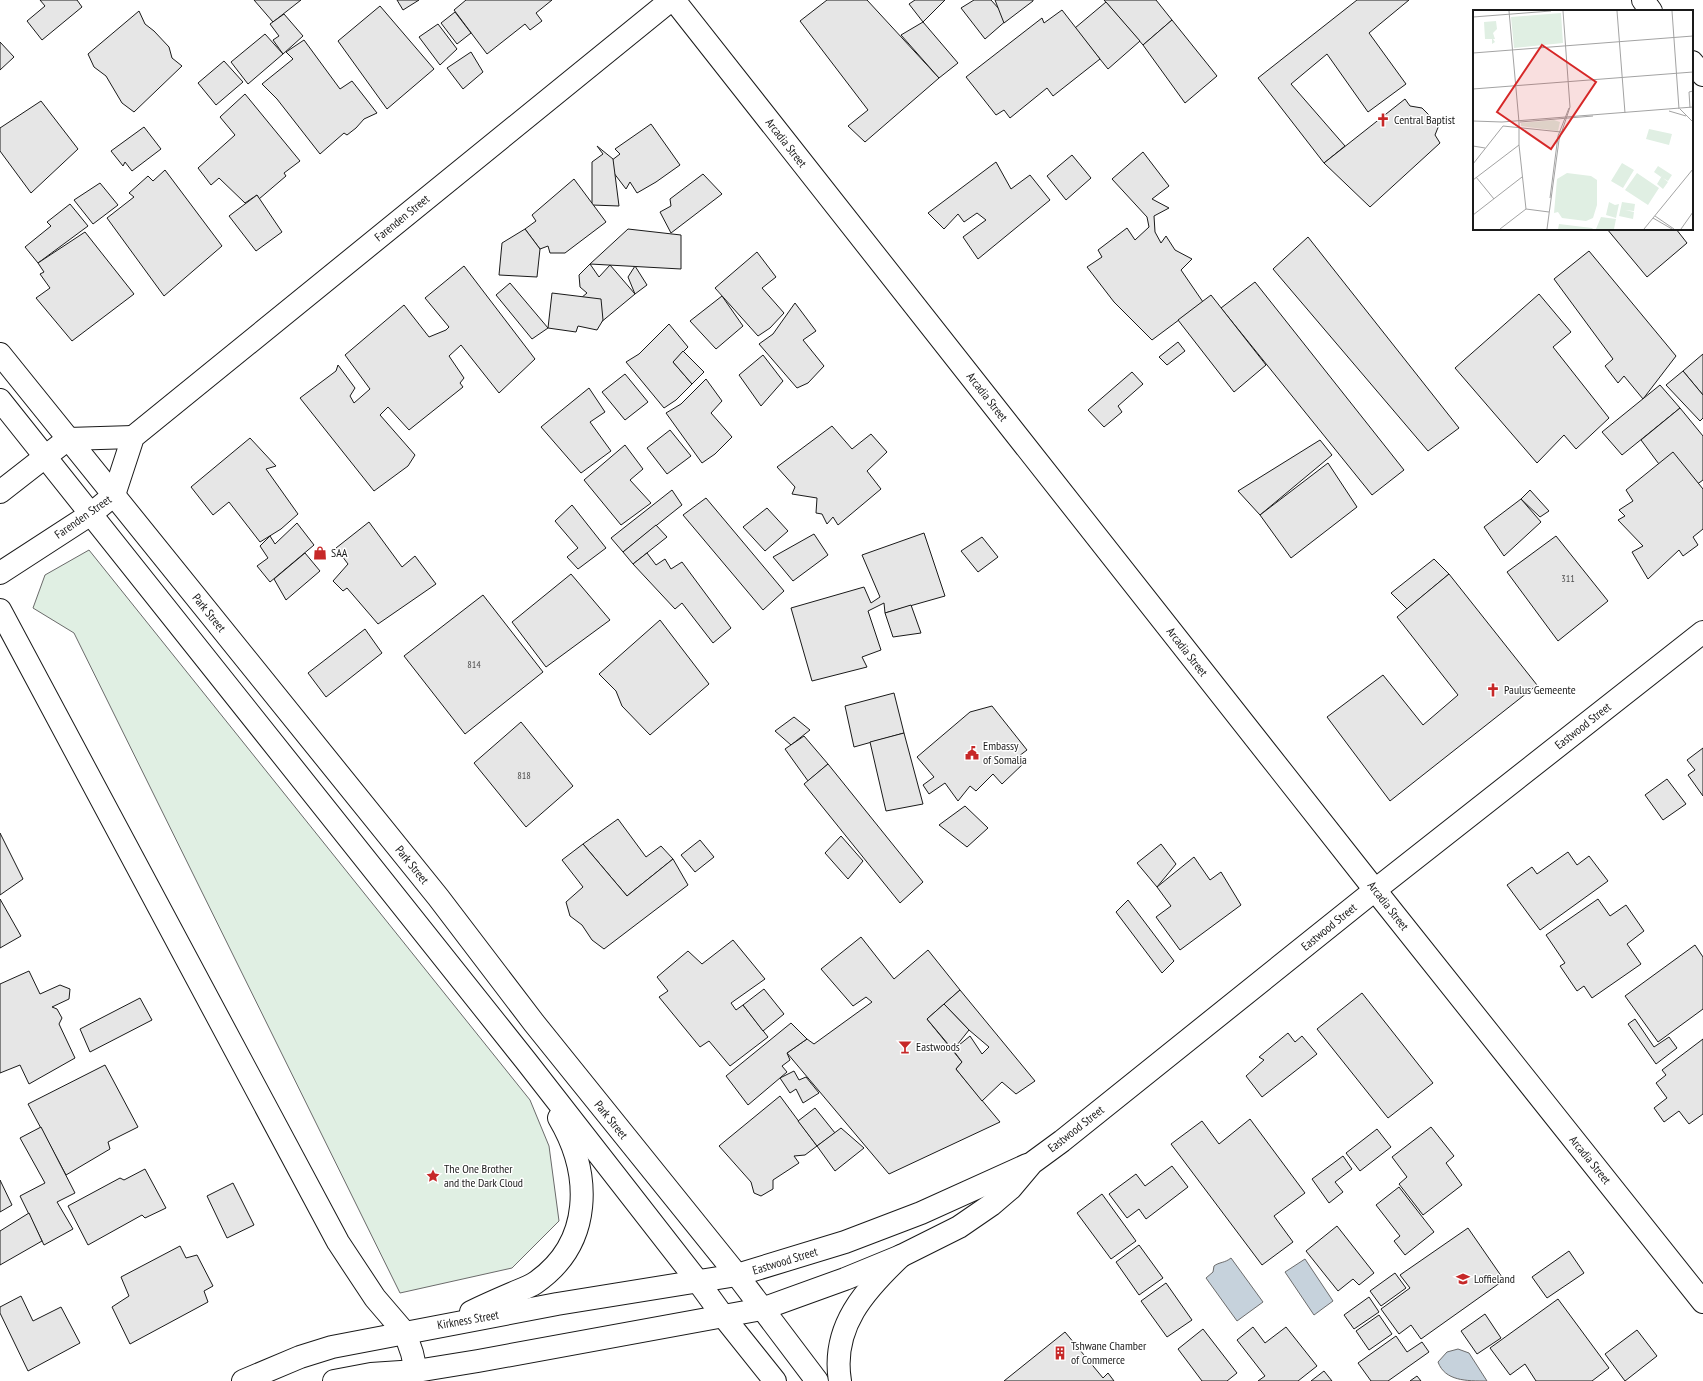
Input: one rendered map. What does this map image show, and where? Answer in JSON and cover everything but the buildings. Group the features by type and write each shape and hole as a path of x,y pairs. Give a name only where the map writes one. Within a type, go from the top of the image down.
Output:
{"street":[{"name":"Farenden Street","path":"0,573 91,514 114,495 133,437 671,0"},
{"name":"Arcadia Street","path":"674,0 1375,890 1703,1302"},
{"path":"1642,0 1650,10"},
{"path":"1693,63 1703,75"},
{"name":"Park Street","path":"0,354 438,897 539,1030 737,1275 817,1381"},
{"path":"0,400 526,1061 775,1381"},
{"path":"0,492 46,458 68,439 133,437"},
{"path":"0,610 331,1229 375,1298 405,1333 416,1370"},
{"name":"Eastwood Street","path":"723,1316 762,1309 845,1280 901,1256 973,1220 1011,1188 1032,1163 1068,1136 1375,890 1703,632"},
{"path":"441,1325 534,1283 558,1262 574,1238 582,1203 579,1164 566,1130 526,1061"},
{"name":"Eastwood Street","path":"699,1283 770,1267 845,1242 921,1214 1032,1163"},
{"path":"840,1381 840,1354 844,1330 853,1309 873,1282 901,1256"},
{"name":"Kirkness Street","path":"244,1381 300,1357 332,1347 557,1304 699,1283"},
{"path":"334,1381 371,1374 416,1370 723,1316"}],"green space":[{"path":"89,550 530,1100 549,1146 559,1221 512,1268 400,1293 74,633 33,608 45,575"}],"shaded area":[{"path":"1231,1258 1263,1302 1237,1321 1206,1278 1213,1272 1214,1266"},
{"path":"1305,1259 1333,1301 1314,1315 1285,1272"},
{"path":"1458,1349 1469,1353 1487,1381 1457,1379 1446,1373 1441,1368 1438,1362 1447,1352"}],"place":[{"name":"Central Baptist","path":"1383,120"},
{"name":"SAA","path":"320,553"},
{"name":"Paulus Gemeente","path":"1493,690"},
{"name":"Embassy of Somalia","path":"972,753"},
{"name":"Eastwoods","path":"905,1047"},
{"name":"The One Brother and the Dark Cloud","path":"433,1176"},
{"name":"Loffieland","path":"1463,1279"},
{"name":"Tshwane Chamber of Commerce","path":"1060,1353"}]}
